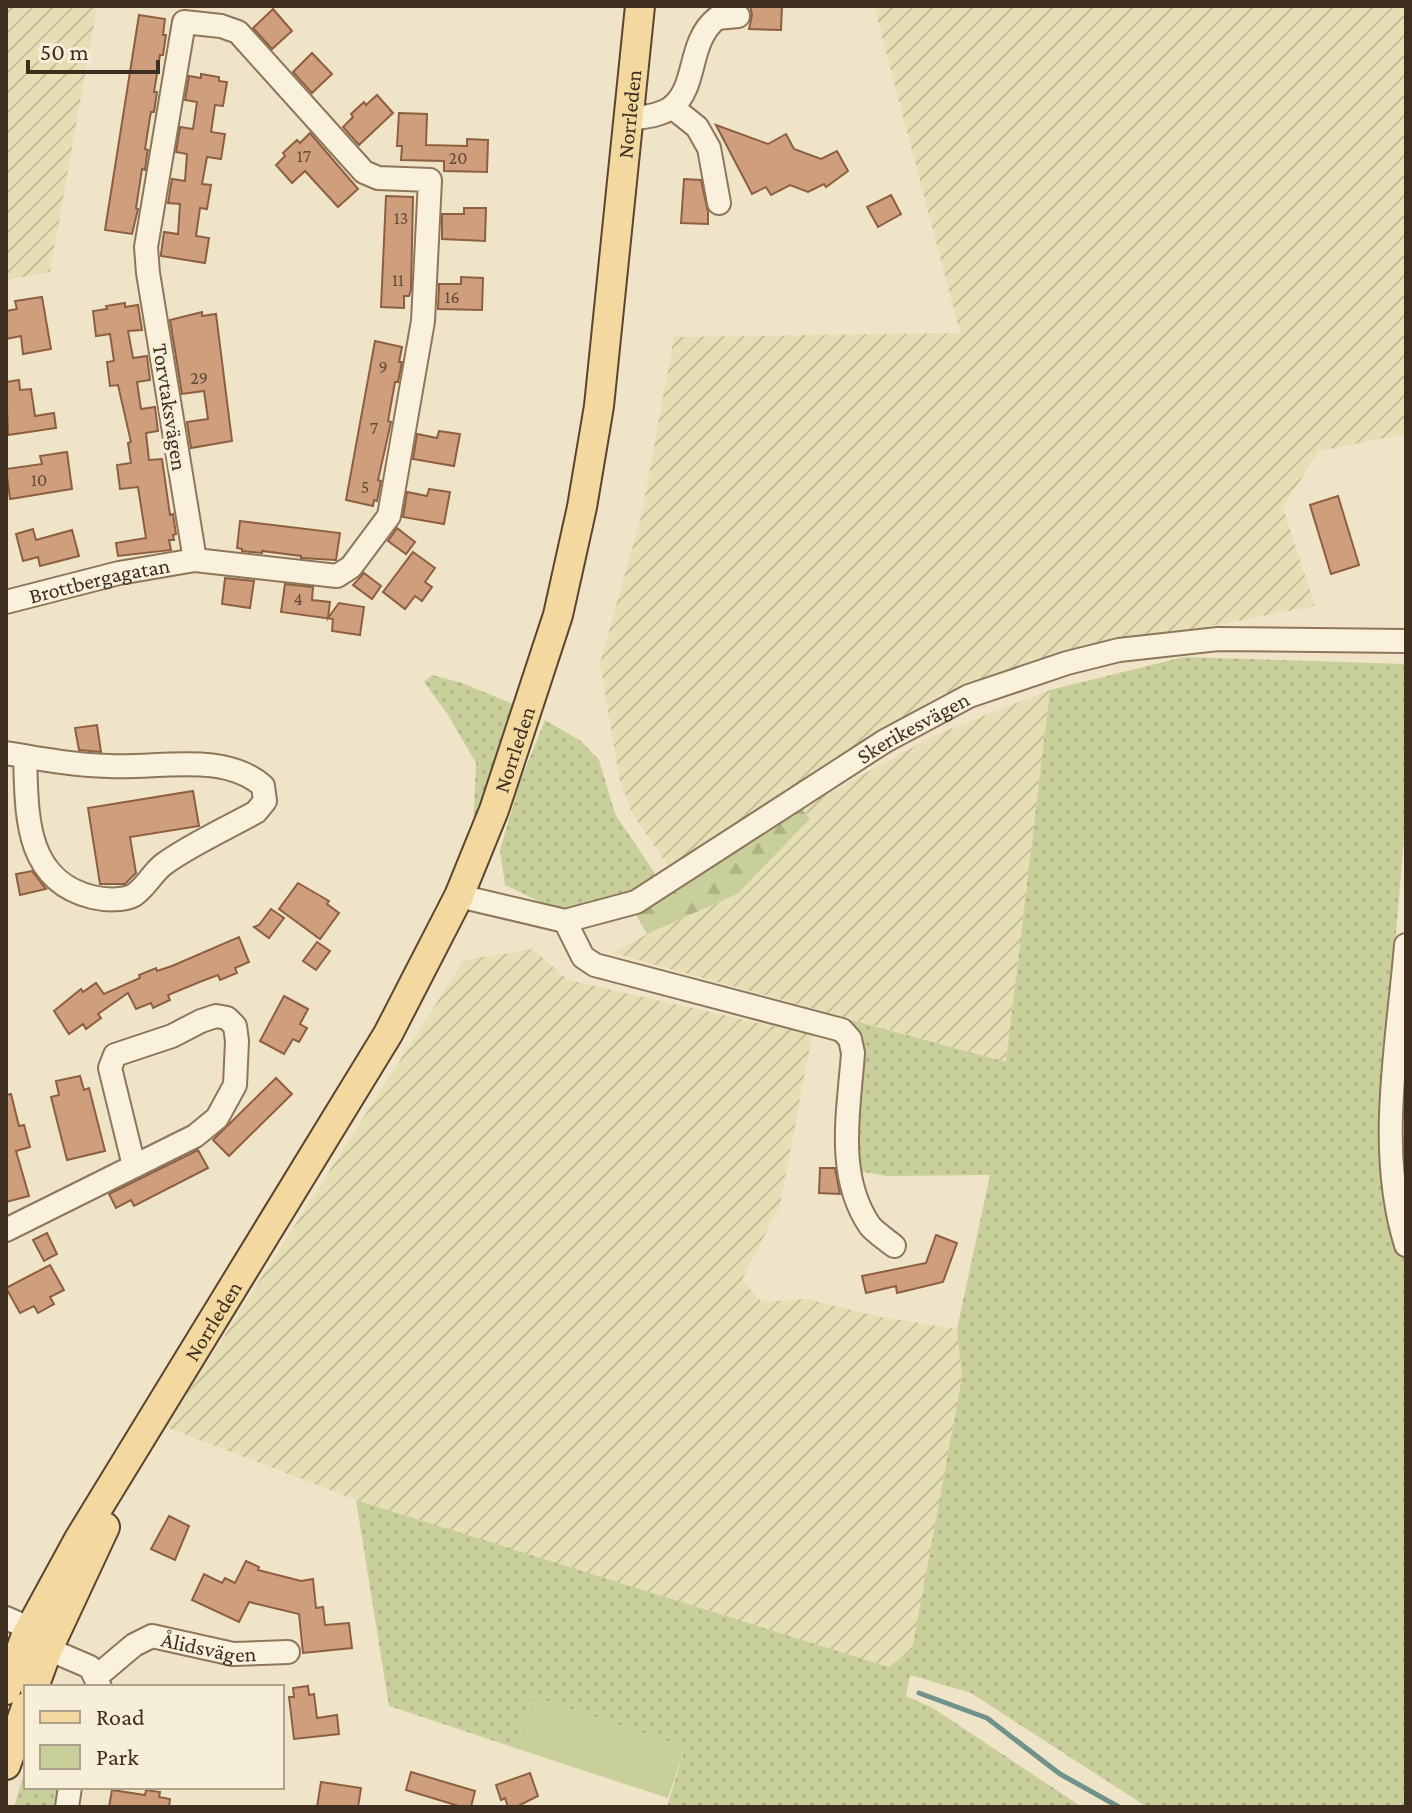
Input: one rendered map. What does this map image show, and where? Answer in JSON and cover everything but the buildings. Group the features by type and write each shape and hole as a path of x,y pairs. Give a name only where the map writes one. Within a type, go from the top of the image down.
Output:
{"main road":[{"name":"Norrleden","path":"6,1690 156,1414 388,1034 459,896 498,796 558,615 599,406 640,6"},
{"path":"6,1765 24,1713"}],"street":[{"path":"629,119 656,114 672,107 685,87 701,35 717,18 738,16"},
{"name":"Torvtaksvägen","path":"184,22 221,26 238,32 364,172 378,178 430,180 423,321 389,516 351,567 337,576 195,560 146,247 184,22"},
{"path":"672,107 697,127 709,148 719,203"},
{"name":"Brottbergagatan","path":"6,602 119,573 195,560"},
{"name":"Skerikesvägen","path":"459,896 565,921 636,902 885,741 969,696 1023,676 1119,650 1218,639 1406,641"},
{"path":"15,754 67,764 114,767 187,762 250,775 263,786 265,801 256,812 165,864 133,896 104,900 76,893 55,880 41,859 27,818 15,754"},
{"path":"565,921 583,957 595,965 842,1030 850,1039 853,1053 846,1142 851,1182 871,1227 894,1246"},
{"path":"1406,945 1389,1141 1400,1225 1406,1245"},
{"path":"6,1230 195,1136 217,1118 235,1085 238,1066 235,1026 227,1018 216,1016 201,1021 172,1036 115,1055 111,1061 110,1068 134,1166"},
{"name":"Ålidsvägen","path":"98,1682 134,1645 152,1636 233,1654 288,1652"},
{"path":"30,1647 90,1667 98,1682"}],"shaded area":[{"path":"6,6 97,6 50,272 6,280"},
{"path":"874,6 1406,6 1406,434 1319,451 1283,507 1315,606 1068,653 939,695 671,869 633,815 620,782 600,663 642,513 674,337 960,333"},
{"path":"1050,690 1006,1062 613,953 647,934 737,894 809,818 802,808 935,735"},
{"path":"533,949 568,980 812,1035 780,1205 742,1280 762,1302 806,1299 881,1317 957,1329 962,1377 912,1650 888,1668 356,1500 166,1427 464,960"}],"green space":[{"path":"1184,657 1406,664 1406,814 1379,1137 1388,1214 1406,1264 1406,1807 1147,1807 971,1693 910,1675 906,1696 933,1708 1082,1807 667,1807 685,1747 533,1696 515,1748 389,1706 356,1500 888,1667 912,1650 962,1377 957,1329 990,1175 886,1176 859,1171 860,1038 852,1020 1006,1062 1050,690"},
{"path":"432,675 462,683 518,706 473,831 476,763 424,682"},
{"path":"545,720 581,741 599,760 615,814 658,878 612,902 555,909 505,885 500,850 520,782"},
{"path":"802,809 810,819 737,894 647,934 636,915"},
{"path":"533,1696 685,1747 668,1798 515,1748"},
{"path":"24,1773 24,1789 60,1789 56,1807 14,1807"}],"waterway":[{"path":"919,1693 987,1718 1060,1774 1119,1807"}]}
